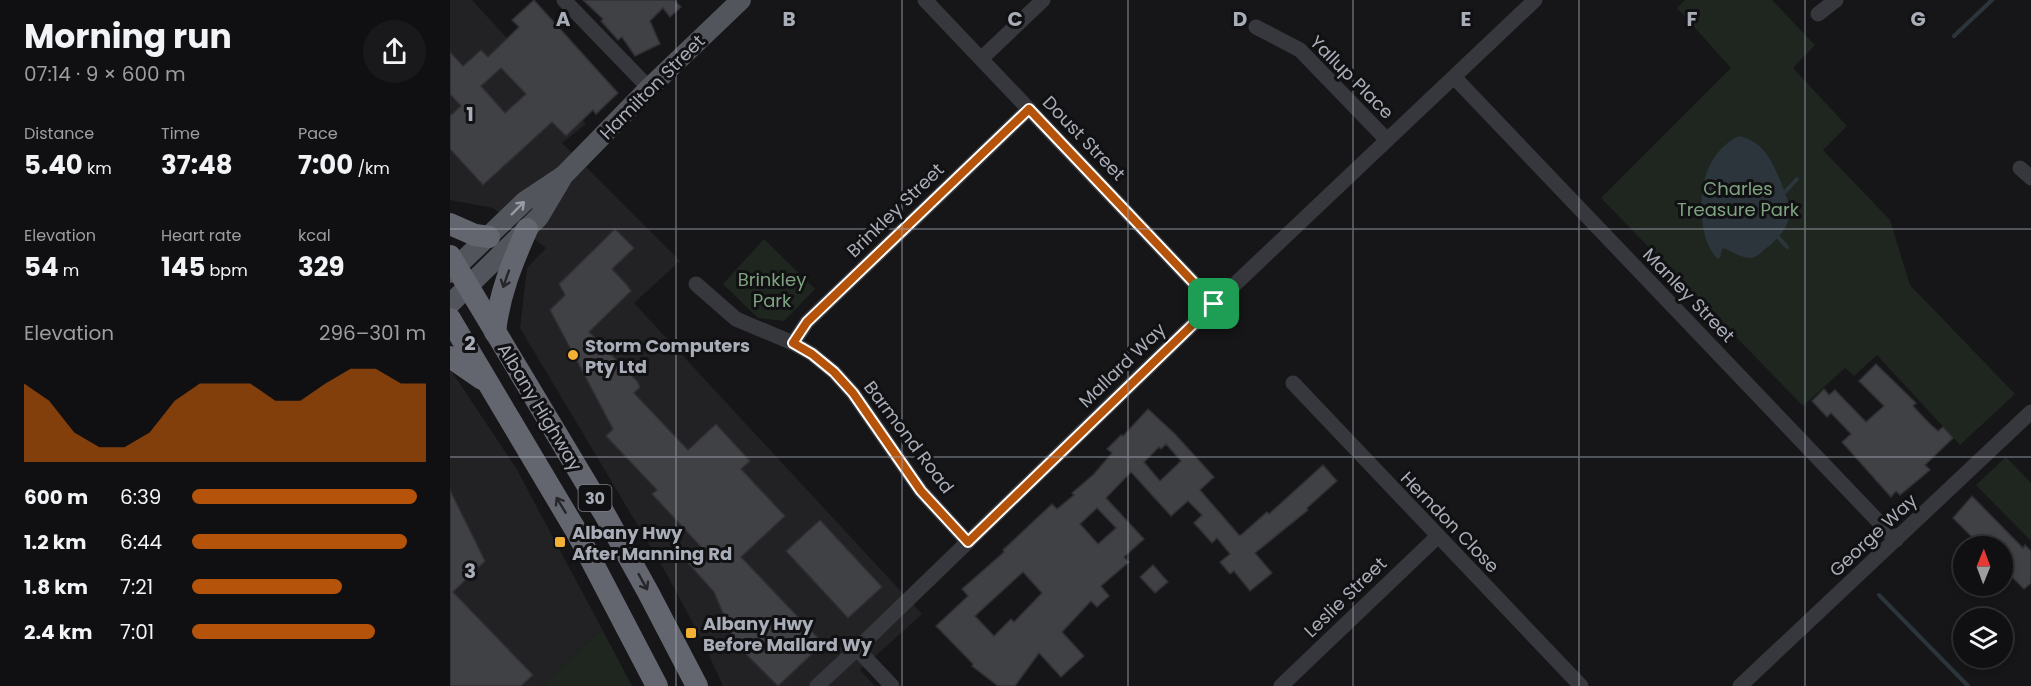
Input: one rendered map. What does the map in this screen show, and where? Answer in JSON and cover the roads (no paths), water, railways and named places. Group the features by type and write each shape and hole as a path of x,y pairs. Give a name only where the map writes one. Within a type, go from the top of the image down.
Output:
{"highway":[{"path":"450,224 475,235 489,237"},
{"path":"495,332 497,308 526,229"},
{"name":"Albany Highway","path":"456,270 604,513 697,686"},
{"name":"Albany Highway","path":"450,319 575,529 657,686"},
{"path":"450,357 488,383"}],"main road":[{"name":"Hamilton Street","path":"450,304 456,270 525,201 564,175 649,88 741,0"},
{"name":"Hamilton Street","path":"456,270 526,229 539,217 564,175"}],"street":[{"path":"564,0 649,88"},
{"name":"Doust Street","path":"925,0 1214,304"},
{"path":"981,59 1043,0"},
{"name":"Mallard Way","path":"817,686 1214,304 1535,0"},
{"path":"1818,14 1836,0"},
{"name":"Yallup Place","path":"1256,27 1300,50 1388,140"},
{"name":"Manley Street","path":"1455,78 1896,540"},
{"name":"Brinkley Street","path":"793,343 807,322 1029,109"},
{"name":"Barmond Road","path":"696,284 736,319 793,343 812,354 834,372 853,393 921,491 968,542"},
{"name":"Herndon Close","path":"1293,384 1581,686"},
{"name":"George Way","path":"1740,686 2031,412"},
{"name":"Leslie Street","path":"1281,686 1437,537"},
{"path":"857,649 892,686"}],"waterway":[{"path":"1954,36 1992,0"},
{"path":"1785,192 1797,179"},
{"path":"1779,238 1787,247"},
{"path":"1879,595 1968,686"}],"place":[{"name":"Storm Computers Pty Ltd","path":"573,355"},
{"name":"Albany Hwy After Manning Rd","path":"560,542"},
{"name":"Albany Hwy Before Mallard Wy","path":"691,633"}],"park label":[{"name":"Charles Treasure Park","path":"1738,198"},
{"name":"Brinkley Park","path":"772,289"}]}
